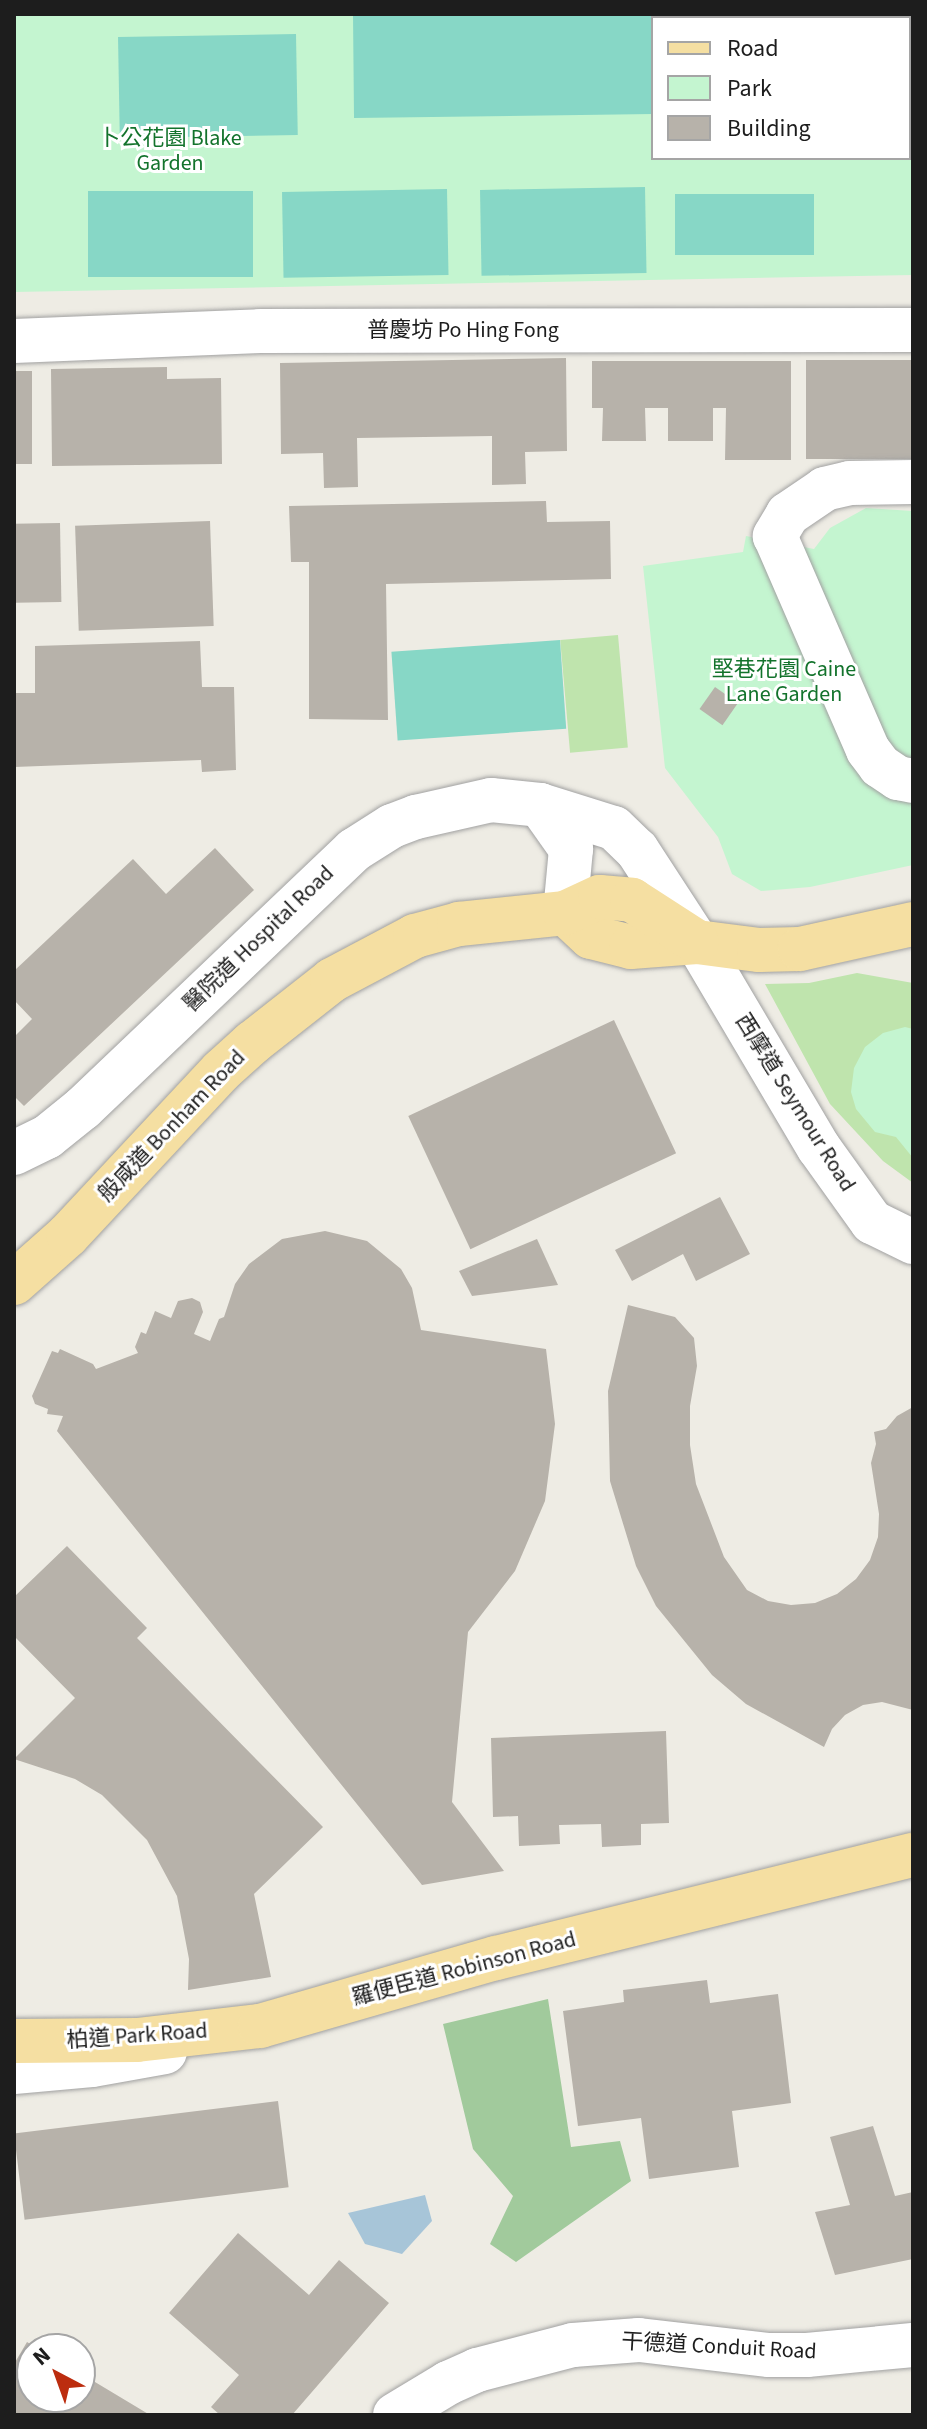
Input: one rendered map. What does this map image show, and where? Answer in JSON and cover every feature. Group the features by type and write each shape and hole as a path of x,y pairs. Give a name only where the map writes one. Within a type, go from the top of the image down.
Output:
{"main road":[{"path":"565,913 591,937 631,947 697,942 759,950 800,949 913,924"},
{"name":"般咸道 Bonham Road","path":"14,1283 68,1235 221,1071 332,980 415,936 459,924 565,913"},
{"name":"羅便臣道 Robinson Road","path":"260,2026 496,1958 913,1855"},
{"name":"柏道 Park Road","path":"14,2041 137,2040 260,2026"}],"street":[{"name":"普慶坊 Po Hing Fong","path":"14,341 260,331 913,330"},
{"path":"913,482 850,483 825,489 788,514 775,536 868,750 880,766 898,778 913,781"},
{"name":"醫院道 Hospital Road","path":"14,1153 47,1137 83,1108 327,872 372,837 416,817 491,800 540,805 614,828 645,861 697,942"},
{"path":"540,805 571,849 565,913"},
{"name":"西摩道 Seymour Road","path":"697,942 819,1148 863,1210 872,1222 913,1242"},
{"name":"羅便臣道 Robinson Road","path":"14,2072 92,2065 164,2052 260,2026"},
{"name":"干德道 Conduit Road","path":"395,2415 448,2383 477,2370 540,2351 584,2344 651,2341 769,2355 858,2352 913,2345"}],"green space":[{"name":"卜公花園 Blake Garden","path":"14,14 913,14 913,275 14,292"},
{"name":"堅巷花園 Caine Lane Garden","path":"866,508 913,511 913,865 810,887 761,891 732,874 718,837 665,768 643,566 743,552 746,536 814,549 830,528"},
{"path":"618,635 628,748 570,753 560,640"},
{"path":"857,973 913,983 913,1183 883,1161 830,1104 765,984 809,983"},
{"path":"905,1027 913,1029 913,1158 896,1137 875,1132 856,1109 851,1092 854,1068 865,1047 883,1033"},
{"path":"548,1999 571,2147 620,2141 631,2181 516,2262 490,2244 513,2196 473,2149 443,2024"}],"shaded area":[{"path":"353,14 685,14 651,16 651,114 354,118"},
{"path":"296,34 298,135 120,138 118,37"},
{"path":"645,187 647,273 482,276 480,190"},
{"path":"447,189 449,275 284,278 282,192"},
{"path":"88,191 253,191 253,277 88,277"},
{"path":"675,194 814,194 814,255 675,255"},
{"path":"560,640 566,729 398,741 391,652"},
{"path":"425,2195 432,2221 402,2254 365,2244 348,2213"}],"building":[{"path":"566,358 567,451 525,452 526,484 492,485 492,436 357,438 358,487 324,488 323,453 281,454 280,363"},
{"path":"806,360 913,360 913,459 806,459"},
{"path":"592,361 791,361 791,460 725,460 726,408 713,408 713,441 668,441 668,408 645,408 646,441 602,441 603,408 592,408"},
{"path":"167,367 167,379 221,378 222,464 52,466 51,369"},
{"path":"14,371 32,371 32,464 14,464"},
{"path":"546,501 547,522 610,521 611,579 386,584 388,720 309,719 309,562 291,562 289,506"},
{"path":"210,521 214,626 79,631 75,526"},
{"path":"60,523 61,602 15,603 14,524"},
{"path":"200,641 202,687 234,687 236,770 202,772 201,760 14,767 14,693 35,693 35,646"},
{"path":"715,687 738,703 722,725 700,709"},
{"path":"215,848 254,890 24,1106 14,1096 14,1037 32,1019 14,1000 14,971 133,859 166,894"},
{"path":"614,1020 676,1153 470,1249 408,1116"},
{"path":"720,1197 750,1254 696,1281 683,1254 632,1281 615,1250"},
{"path":"325,1231 367,1241 401,1269 412,1288 421,1330 546,1349 555,1424 545,1501 515,1571 468,1632 452,1802 504,1871 422,1885 57,1431 63,1416 47,1414 48,1409 35,1404 32,1396 52,1351 58,1353 60,1349 93,1364 96,1369 138,1353 135,1347 141,1332 146,1334 155,1311 171,1318 178,1301 192,1298 200,1302 203,1312 194,1334 210,1341 219,1319 224,1317 235,1284 249,1264 282,1239"},
{"path":"537,1239 558,1285 472,1296 459,1271"},
{"path":"628,1305 675,1317 694,1338 697,1366 690,1406 690,1445 696,1484 724,1557 747,1590 768,1601 791,1605 815,1603 837,1594 856,1579 870,1560 878,1537 879,1514 871,1463 876,1444 874,1432 886,1429 897,1416 913,1407 913,1710 882,1702 863,1705 845,1715 832,1729 824,1747 746,1704 712,1675 656,1606 636,1566 610,1481 608,1391"},
{"path":"67,1546 147,1628 137,1638 323,1827 254,1894 271,1977 188,1990 189,1959 177,1896 147,1840 102,1795 75,1779 14,1759 75,1698 14,1636 14,1597"},
{"path":"666,1731 669,1823 641,1824 641,1845 602,1847 601,1824 559,1825 560,1844 519,1846 518,1816 493,1817 491,1738"},
{"path":"707,1980 710,2003 778,1994 791,2103 732,2111 739,2167 649,2179 641,2118 578,2126 563,2011 624,2002 623,1990"},
{"path":"278,2101 289,2187 25,2220 14,2133"},
{"path":"873,2126 895,2196 913,2192 913,2259 835,2275 815,2212 850,2205 830,2137"},
{"path":"238,2233 309,2295 339,2260 389,2303 292,2415 220,2415 211,2407 239,2375 169,2313"},
{"path":"16,2361 16,2413 96,2413 96,2383 150,2415 14,2415"}]}
